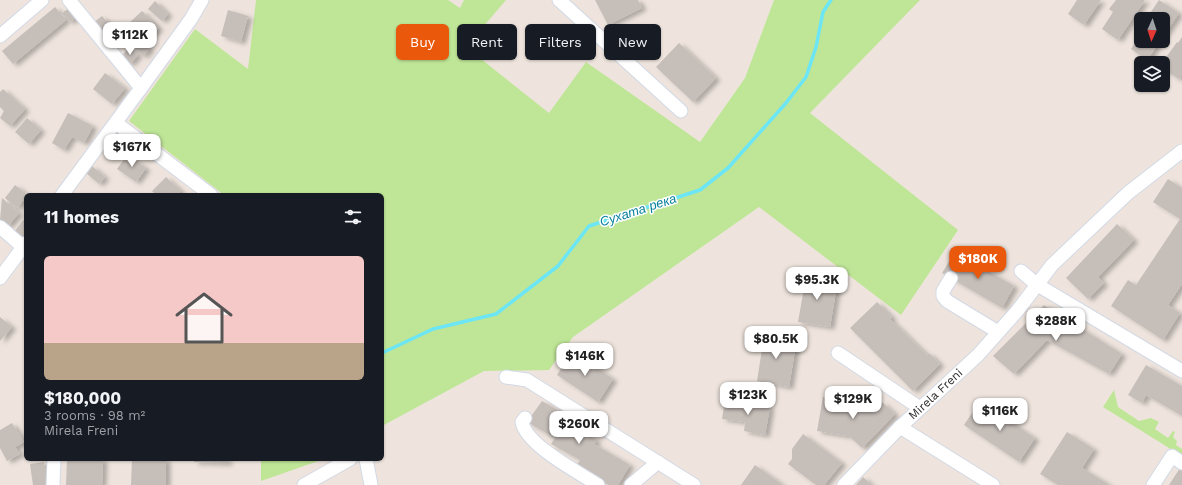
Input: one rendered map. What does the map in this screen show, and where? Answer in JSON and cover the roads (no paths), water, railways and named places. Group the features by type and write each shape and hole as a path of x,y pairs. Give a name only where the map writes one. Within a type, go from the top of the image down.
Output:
{"street":[{"path":"0,36 42,0"},
{"path":"68,0 141,88"},
{"path":"64,193 191,19 202,0"},
{"path":"559,0 681,111"},
{"path":"116,123 208,193"},
{"name":"Mirela Freni","path":"844,485 900,427 978,355 1018,310 1036,284 1052,265 1128,193 1182,151"},
{"path":"0,227 24,245 0,278"},
{"path":"1022,270 1036,284 1182,371"},
{"path":"951,278 943,291 943,296 947,301 998,332"},
{"path":"838,353 920,408"},
{"path":"506,377 527,380 694,485"},
{"path":"525,418 522,422 523,428 530,437 545,450 598,485"},
{"path":"900,427 993,485"},
{"path":"1153,485 1172,456 1182,463"},
{"path":"53,485 54,461"},
{"path":"304,485 346,461"},
{"path":"366,461 371,485"},
{"path":"631,485 658,462"}],"waterway":[{"name":"Сухата река","path":"384,352 433,329 496,314 558,266 589,226 700,190 728,168 786,103 806,77 816,47 823,12 831,0"}]}
